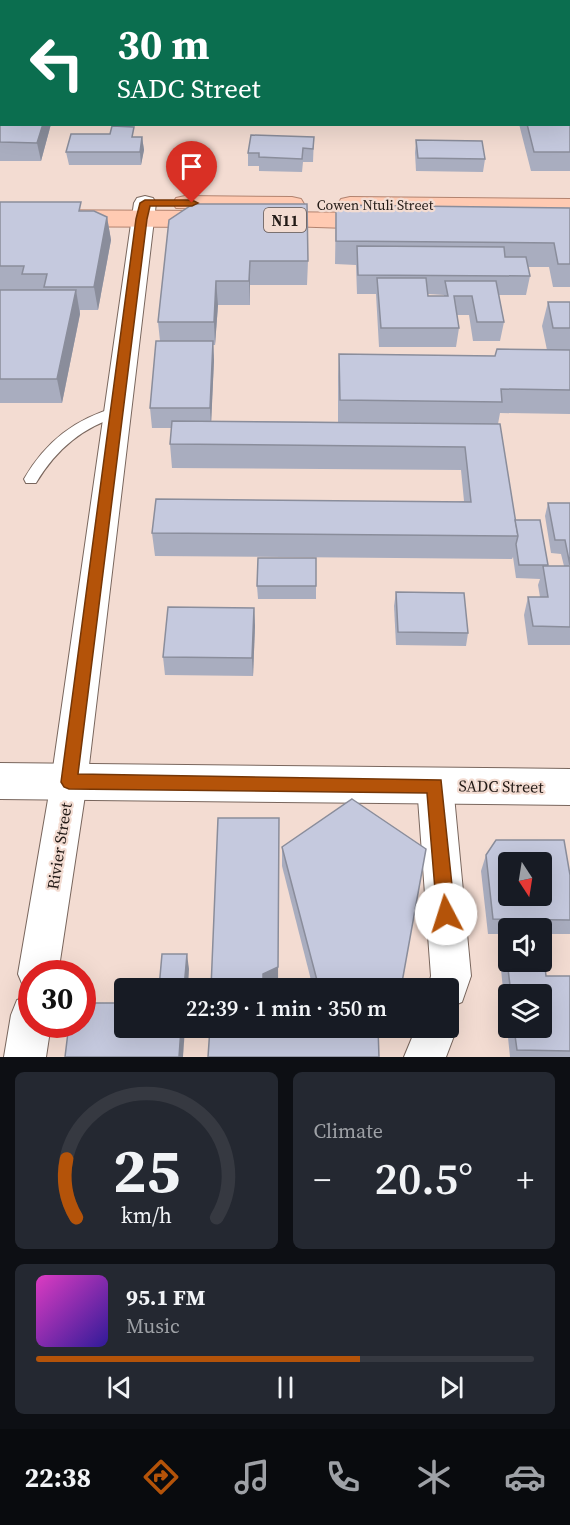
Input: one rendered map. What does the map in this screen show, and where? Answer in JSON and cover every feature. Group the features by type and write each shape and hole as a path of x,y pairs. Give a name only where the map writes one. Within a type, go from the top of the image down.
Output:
{"highway":[{"name":"Cowen Ntuli Street","path":"0,202 143,211 570,223"},
{"name":"Cowen Ntuli Street","path":"0,218 143,211 570,206"}],"street":[{"name":"Rivier Street","path":"40,960 69,782 143,211"},
{"name":"SADC Street","path":"0,781 570,787"},
{"path":"435,785 451,978"},
{"path":"25,1057 28,1038"},
{"path":"425,1057 432,1038"}],"lane":[{"path":"31,478 43,457 67,433 85,422 117,412"}],"building":[{"path":"0,126 42,126 37,143 0,142"},
{"path":"112,126 134,127 132,137 142,137 140,152 66,152 71,134 110,134"},
{"path":"528,126 570,126 570,152 534,152"},
{"path":"251,135 314,137 313,149 303,148 302,159 259,157 259,153 248,153"},
{"path":"416,140 482,141 485,159 418,158"},
{"path":"0,202 81,202 79,211 94,211 107,217 94,287 44,287 47,274 22,274 24,266 0,266"},
{"path":"193,204 307,204 308,261 250,261 249,281 216,281 214,322 158,322 169,220"},
{"path":"336,205 570,208 570,264 558,264 554,243 336,241"},
{"path":"357,246 504,247 505,257 526,257 530,276 358,275"},
{"path":"377,278 426,278 428,296 448,296 445,281 496,281 504,322 477,322 472,296 454,296 459,328 381,328"},
{"path":"0,290 76,290 57,379 0,379"},
{"path":"548,302 570,302 570,328 553,328"},
{"path":"156,341 213,341 210,408 150,408"},
{"path":"497,349 570,350 570,390 501,389 502,402 340,400 339,354 495,356"},
{"path":"172,421 500,424 518,536 152,533 156,499 471,502 465,447 170,444"},
{"path":"548,503 570,503 570,565 565,540 555,540"},
{"path":"515,520 540,520 548,565 519,565"},
{"path":"258,558 316,558 316,586 257,586"},
{"path":"543,566 570,566 570,627 533,626 528,597 548,597"},
{"path":"396,592 464,593 468,633 398,632"},
{"path":"168,607 254,608 252,658 163,657"},
{"path":"352,799 426,849 403,978 316,978 282,847"},
{"path":"218,818 279,818 278,967 263,974 263,978 211,978"},
{"path":"496,840 564,840 570,875 570,920 493,919 486,855"},
{"path":"162,954 187,954 185,978 160,978"},
{"path":"508,972 546,972 546,976 570,976 570,1051 517,1050 515,1038 552,1038 552,984 510,984"},
{"path":"96,1003 114,1003 114,1038 180,1038 179,1057 65,1057 67,1038 96,1038"},
{"path":"209,1038 378,1038 379,1057 208,1057"}],"route":[{"path":"192,203 145,203 69,782 435,785 446,914"}]}
